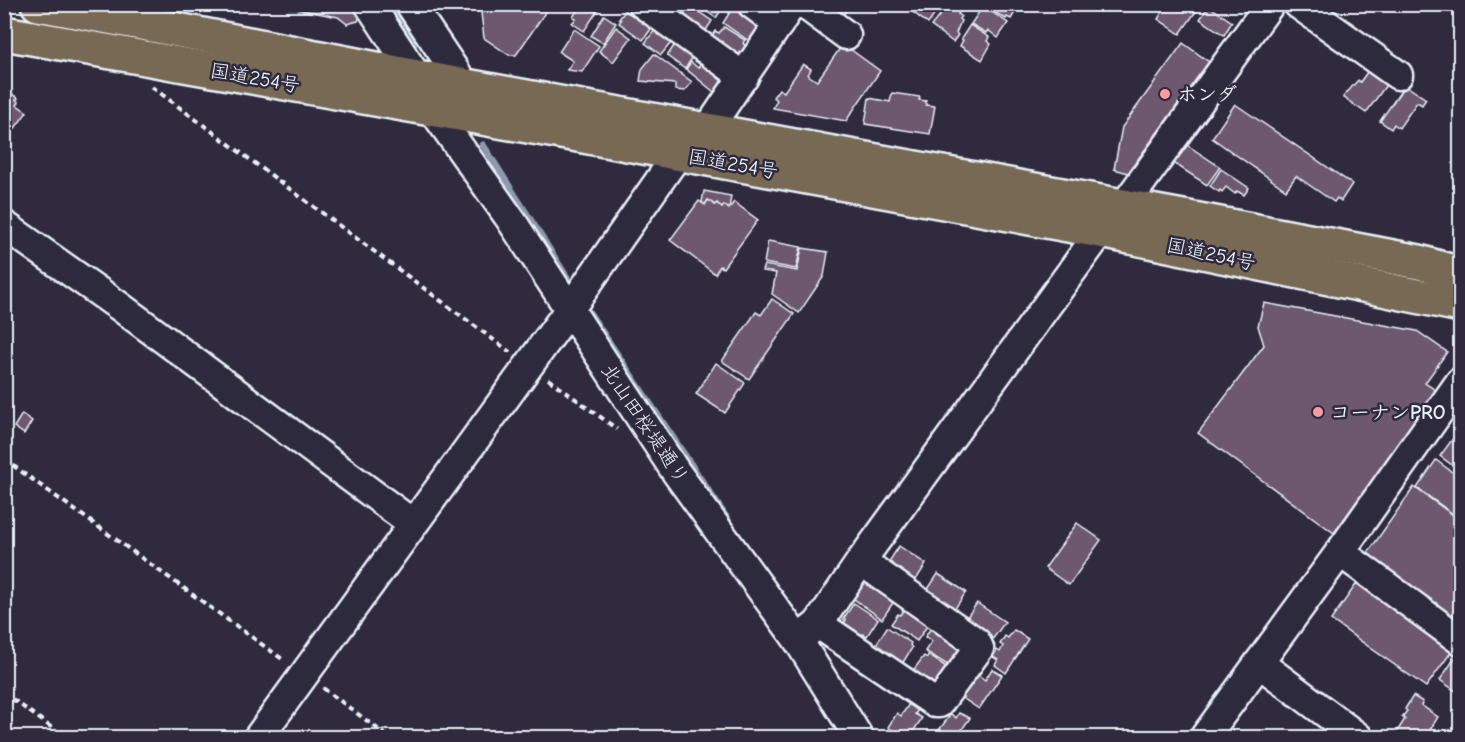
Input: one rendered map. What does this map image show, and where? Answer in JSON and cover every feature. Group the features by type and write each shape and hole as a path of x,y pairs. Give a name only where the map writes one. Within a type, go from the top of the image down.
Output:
{"highway":[{"name":"国道254号","path":"38,4 148,14 417,77 1124,206 1419,262 1461,274"},
{"name":"国道254号","path":"4,33 1101,231 1461,306"}],"street":[{"path":"369,4 417,77"},
{"path":"410,4 465,86"},
{"path":"643,4 744,77"},
{"path":"708,129 786,14 752,4"},
{"path":"804,4 846,35"},
{"path":"1124,206 1270,4"},
{"path":"1298,4 1398,75"},
{"name":"北山田桜堤通り","path":"433,110 511,220 676,472 808,632 859,738"},
{"path":"258,738 412,523 569,310 678,154"},
{"path":"4,225 119,306 412,523"},
{"path":"861,561 976,642 979,648 939,703 935,703 808,632 1101,231"},
{"path":"1204,738 1461,382"},
{"path":"1340,552 1461,640"},
{"path":"1259,663 1359,737"}],"path":[{"path":"131,56 143,81 621,432"},
{"path":"4,459 390,738"},
{"path":"4,693 66,738"}],"building":[{"path":"270,4 360,4 361,14 358,21 347,24 338,17"},
{"path":"480,4 551,4 516,55 509,55 484,38"},
{"path":"581,4 589,4 598,10 584,31 572,23 576,19 573,17"},
{"path":"696,4 725,4 716,18"},
{"path":"735,4 761,21 757,27 761,29 752,43 723,23"},
{"path":"828,4 851,4 841,17"},
{"path":"919,4 942,4 928,24 913,12"},
{"path":"949,4 961,10 958,14 961,16 959,19 961,21 956,33 958,35 953,42 931,26"},
{"path":"994,4 1020,4 1011,19 1007,17 1006,19 991,10"},
{"path":"1167,4 1196,4 1199,7 1180,34 1158,19"},
{"path":"983,6 1008,23 998,38 988,30 986,33 971,24"},
{"path":"1209,6 1232,22 1224,35 1200,19"},
{"path":"690,8 712,21 701,38 679,21"},
{"path":"625,11 637,18 641,13 654,25 643,40 619,23"},
{"path":"604,15 616,23 603,43 591,36"},
{"path":"970,25 989,37 987,41 991,44 982,60 960,46 963,40 961,39"},
{"path":"658,26 674,39 661,55 645,43"},
{"path":"616,27 631,38 613,62 599,51"},
{"path":"724,27 745,40 743,43 747,49 736,60 708,42 715,31 719,33"},
{"path":"574,29 599,46 582,72 567,70 573,61 559,52"},
{"path":"678,40 696,52 685,69 667,56"},
{"name":"ホンダ","path":"1183,43 1209,62 1128,173 1114,169 1122,127"},
{"path":"843,44 880,71 846,121 773,108 777,100 773,97 779,89 784,92 803,64 811,69 808,75 817,81"},
{"path":"654,54 692,82 685,91 675,90 675,84 640,81 642,69"},
{"path":"704,60 722,74 718,78 722,81 714,92 686,69 691,62 698,68"},
{"path":"1370,68 1389,81 1366,113 1343,97 1358,80 1360,82"},
{"path":"1405,85 1426,99 1422,105 1417,102 1399,128 1394,124 1391,129 1380,121"},
{"path":"4,88 18,98 17,105 27,112 4,143"},
{"path":"892,93 920,97 919,100 926,101 926,105 935,106 930,134 865,124 869,98 890,102"},
{"path":"1235,104 1352,184 1341,201 1337,198 1334,202 1296,176 1286,190 1212,138"},
{"path":"1181,141 1220,167 1207,185 1169,160"},
{"path":"1221,169 1249,188 1244,195 1237,191 1235,194 1226,187 1219,192 1210,186"},
{"path":"704,191 731,196 729,209 724,205 722,208 717,203 715,205 708,200 705,205 702,202"},
{"path":"708,200 715,205 717,203 722,208 724,205 729,209 734,202 758,220 723,268 720,266 715,274 670,240 699,201 705,205"},
{"path":"768,241 801,247 796,269 764,263"},
{"path":"802,248 828,252 824,276 799,313 772,294 776,273 762,271 764,265 797,271"},
{"path":"772,299 794,314 749,379 722,361 756,312 761,315"},
{"name":"コーナンPRO","path":"1264,303 1417,331 1447,352 1425,383 1437,391 1334,533 1198,433 1264,345 1258,326"},
{"path":"716,363 745,383 725,413 696,394"},
{"path":"22,414 32,421 24,434 14,427"},
{"path":"1460,429 1460,471 1440,456"},
{"path":"1436,460 1460,478 1460,519 1417,488"},
{"path":"1414,487 1460,520 1460,621 1367,554"},
{"path":"1077,523 1101,540 1069,585 1045,568"},
{"path":"899,546 926,564 914,583 887,565"},
{"path":"938,574 966,592 954,610 926,592"},
{"path":"864,579 897,597 882,619 854,599 856,595 854,593"},
{"path":"1357,583 1452,651 1426,687 1331,620"},
{"path":"854,603 878,619 867,636 863,634 861,638 842,625 846,620 843,619"},
{"path":"977,603 1005,622 992,640 964,621"},
{"path":"907,605 928,621 917,641 891,624"},
{"path":"934,623 964,646 949,666 925,651 932,641 925,637"},
{"path":"887,627 911,643 912,648 902,664 875,646"},
{"path":"1014,630 1028,639 1006,673 995,665 998,660 993,657 997,650 1000,652 1003,646 1000,644 1005,636 1008,638"},
{"path":"928,655 948,668 934,689 909,676 924,656 927,658"},
{"path":"1456,656 1460,659 1460,694 1440,680"},
{"path":"992,669 1002,675 979,709 961,697 977,674 985,680"},
{"path":"1413,696 1423,702 1421,705 1438,717 1425,738 1393,738 1405,719 1402,717"},
{"path":"909,704 918,710 915,714 922,718 909,738 894,738 897,733 888,727 897,713 901,716"},
{"path":"959,713 970,718 956,738 933,738 951,714 956,718"}],"waterway":[{"path":"388,4 414,44"},
{"path":"483,145 575,290"},
{"path":"582,302 728,520"}],"place":[{"name":"ホンダ","path":"1165,94"},
{"name":"コーナンPRO","path":"1318,412"}]}
